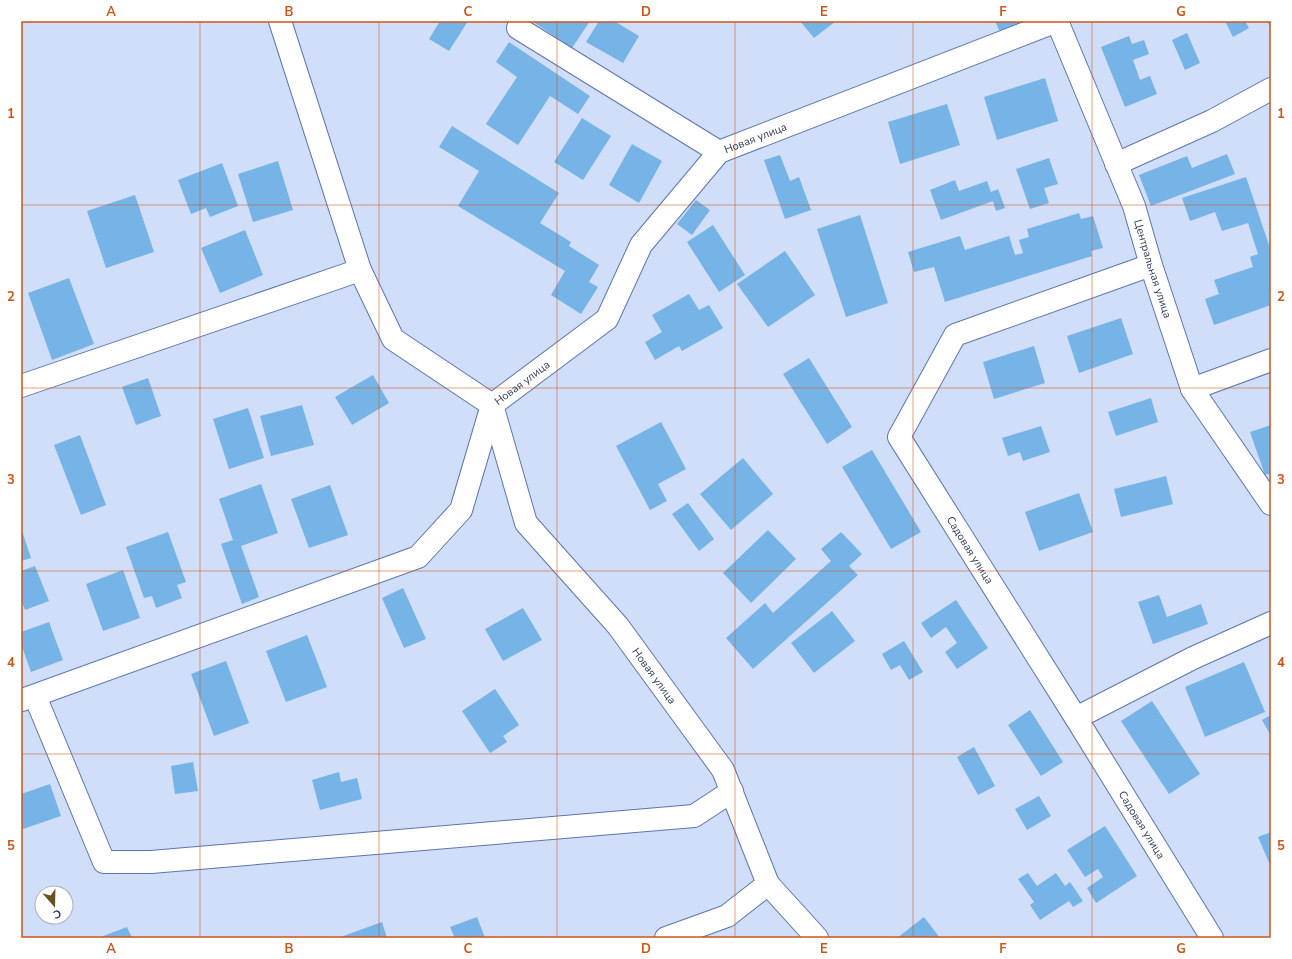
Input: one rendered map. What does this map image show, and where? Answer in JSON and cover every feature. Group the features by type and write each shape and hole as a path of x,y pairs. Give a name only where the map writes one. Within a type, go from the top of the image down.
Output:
{"street":[{"path":"280,21 360,270 393,339 492,405 461,510 418,557 28,698 104,862 159,861 694,816 732,791"},
{"name":"Новая улица","path":"817,938 768,884 723,770 618,626 526,523 492,405 607,319 641,245 719,152 1057,21"},
{"name":"Центральная улица","path":"1057,21 1134,206 1151,265 1192,389 1271,504"},
{"path":"518,28 719,152"},
{"path":"1116,164 1212,121 1271,89"},
{"name":"Садовая улица","path":"1151,265 955,335 899,437 1076,718 1212,938"},
{"path":"21,386 360,270"},
{"path":"1192,389 1271,360"},
{"path":"1076,718 1193,658 1271,623"},
{"path":"666,938 727,916 768,884"}],"building":[{"path":"440,21 468,21 449,51 429,39"},
{"path":"532,21 590,21 572,48"},
{"path":"599,21 614,21 639,36 623,63 586,42"},
{"path":"800,21 836,21 814,38"},
{"path":"995,21 1025,21 1000,32"},
{"path":"1225,21 1245,21 1249,28 1233,37"},
{"path":"1267,21 1271,21 1271,28"},
{"path":"1187,33 1200,63 1185,70 1172,40"},
{"path":"1129,36 1132,44 1144,40 1149,54 1133,60 1140,80 1150,76 1157,94 1125,107 1101,47"},
{"path":"509,42 590,96 578,114 550,96 518,145 486,124 517,77 496,62"},
{"path":"1045,78 1058,121 997,140 984,97"},
{"path":"947,104 960,145 900,164 888,122"},
{"path":"582,118 611,136 583,180 554,162"},
{"path":"452,126 559,193 540,223 571,242 569,246 599,265 589,282 598,287 581,314 551,295 565,271 458,206 479,171 439,147"},
{"path":"632,144 662,161 639,203 609,185"},
{"path":"1227,154 1235,174 1151,206 1139,175 1187,156 1192,168"},
{"path":"780,155 790,181 799,177 811,210 785,219 764,160"},
{"path":"1049,158 1058,184 1044,188 1049,203 1030,209 1016,169"},
{"path":"278,161 293,210 253,222 238,174"},
{"path":"222,163 238,206 210,217 206,208 191,214 178,180"},
{"path":"1246,177 1271,251 1271,294 1269,294 1271,305 1214,325 1205,299 1219,294 1214,280 1253,267 1250,257 1258,254 1248,223 1222,231 1215,212 1190,221 1182,198"},
{"path":"955,180 959,191 987,181 991,192 998,189 1005,208 996,211 993,201 941,220 930,190"},
{"path":"135,195 154,252 106,268 87,211"},
{"path":"696,200 710,210 692,235 677,224"},
{"path":"1079,213 1081,219 1093,216 1103,248 1091,251 1092,256 945,302 934,267 914,272 908,252 960,236 965,250 1009,236 1015,255 1023,253 1019,240 1029,237 1027,229"},
{"path":"860,215 888,303 846,317 817,229"},
{"path":"713,225 745,275 719,292 687,242"},
{"path":"245,230 263,275 220,293 201,248"},
{"path":"785,251 815,295 768,327 737,284"},
{"path":"69,278 94,344 52,360 28,293"},
{"path":"689,294 699,310 709,305 723,328 682,351 679,346 655,360 645,342 662,332 652,315"},
{"path":"1121,318 1133,354 1079,373 1067,336"},
{"path":"1034,346 1045,383 994,399 983,362"},
{"path":"809,358 852,427 827,444 783,374"},
{"path":"373,375 389,403 352,425 335,397"},
{"path":"148,378 161,416 136,425 122,387"},
{"path":"1151,398 1158,422 1116,436 1108,412"},
{"path":"302,405 314,445 271,456 260,416"},
{"path":"248,408 264,458 229,469 213,419"},
{"path":"661,422 686,469 658,484 667,501 650,510 616,446"},
{"path":"1271,425 1271,473 1265,475 1250,432"},
{"path":"1041,426 1050,452 1023,461 1020,452 1008,456 1002,438"},
{"path":"80,435 106,505 81,515 54,445"},
{"path":"872,450 921,532 891,549 842,467"},
{"path":"743,458 773,494 731,530 700,494"},
{"path":"1166,476 1173,504 1121,517 1114,489"},
{"path":"261,484 278,533 241,546 259,597 242,604 221,544 233,540 219,499"},
{"path":"330,485 348,535 309,548 291,499"},
{"path":"1079,493 1093,532 1039,551 1025,512"},
{"path":"688,503 714,539 699,551 672,514"},
{"path":"21,528 31,558 21,561"},
{"path":"768,530 796,559 751,603 723,573"},
{"path":"168,532 186,582 177,585 182,598 156,608 152,596 144,598 126,547"},
{"path":"841,532 862,554 849,566 858,575 753,669 726,638 765,603 773,613 831,561 821,549"},
{"path":"35,566 49,601 25,610 21,600 21,571"},
{"path":"123,570 140,618 103,631 86,584"},
{"path":"403,588 426,639 404,648 382,598"},
{"path":"1159,595 1167,617 1201,604 1208,624 1153,644 1138,602"},
{"path":"956,600 988,648 957,669 945,652 957,643 946,627 931,638 921,623"},
{"path":"523,608 542,640 503,661 485,629"},
{"path":"832,611 855,641 814,673 791,643"},
{"path":"49,622 63,660 31,672 21,644 21,632"},
{"path":"307,635 327,687 286,702 266,651"},
{"path":"904,641 923,672 909,680 900,665 891,670 882,654"},
{"path":"226,661 249,723 214,736 191,674"},
{"path":"1244,662 1265,712 1205,737 1185,687"},
{"path":"495,689 519,725 503,736 507,742 490,753 462,711"},
{"path":"1152,701 1200,774 1169,794 1121,721"},
{"path":"1030,710 1063,762 1041,776 1008,725"},
{"path":"1271,715 1271,736 1262,720"},
{"path":"974,747 995,786 978,795 957,757"},
{"path":"193,762 198,791 175,794 171,766"},
{"path":"339,772 341,782 357,778 362,799 320,810 312,780"},
{"path":"50,784 61,816 23,829 21,824 21,794"},
{"path":"1039,796 1051,816 1027,830 1015,809"},
{"path":"1105,826 1137,876 1096,903 1087,888 1103,877 1098,869 1085,877 1067,850"},
{"path":"1271,832 1271,867 1258,837"},
{"path":"1028,873 1037,886 1056,873 1065,886 1070,882 1083,901 1073,907 1069,901 1040,920 1030,905 1034,902 1018,879"},
{"path":"477,917 485,938 455,938 450,927"},
{"path":"924,917 940,938 897,938"},
{"path":"382,922 387,938 338,938"},
{"path":"127,927 132,938 98,938"}]}
